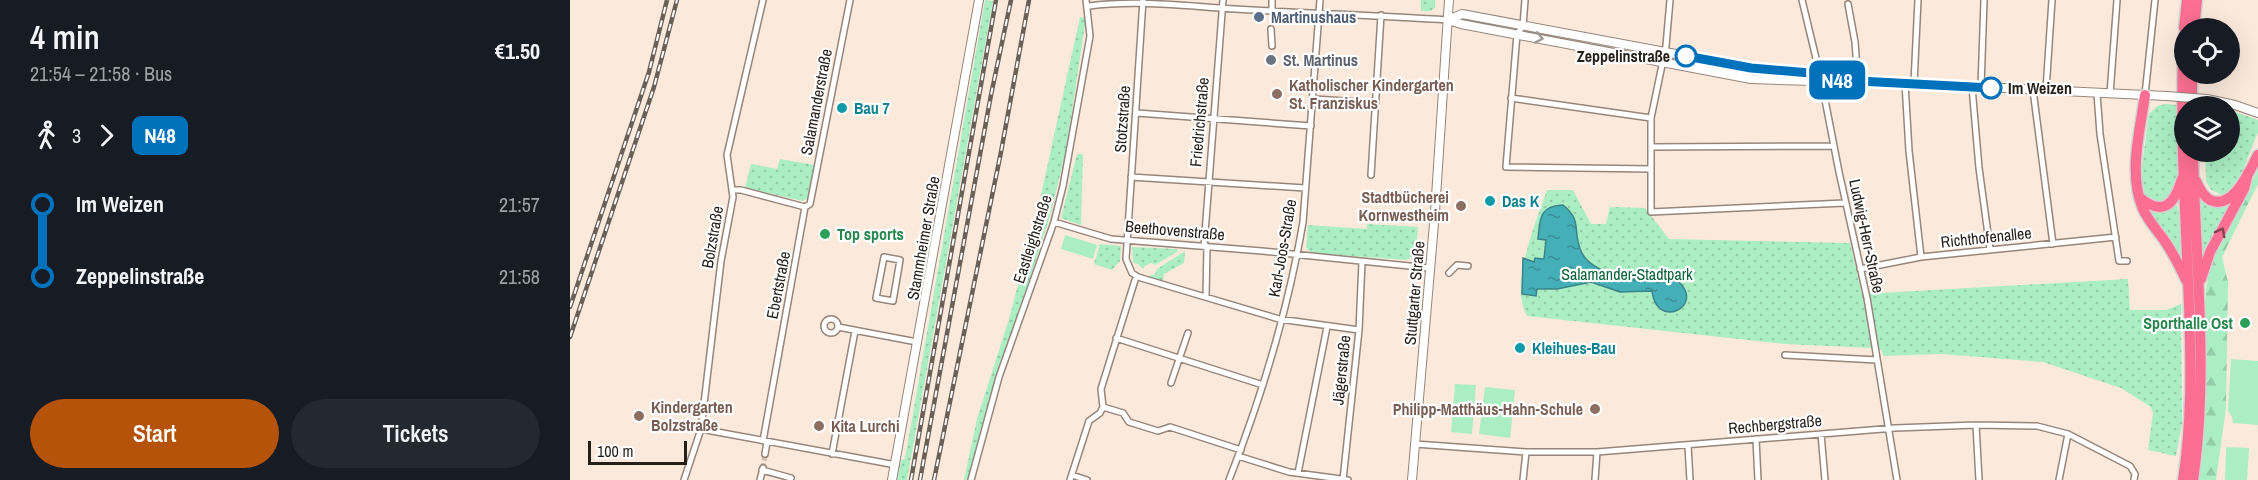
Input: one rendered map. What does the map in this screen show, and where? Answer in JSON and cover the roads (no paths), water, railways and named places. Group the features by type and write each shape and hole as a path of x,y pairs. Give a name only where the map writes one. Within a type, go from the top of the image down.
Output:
{"highway":[{"path":"2185,18 2187,0"},
{"path":"2195,18 2196,0"},
{"path":"2185,84 2199,386 2193,480"},
{"path":"2145,96 2136,162 2136,184 2139,197 2143,211 2193,285"},
{"path":"2188,173 2203,194 2211,200 2220,202 2229,199 2236,192 2258,155"},
{"path":"2139,197 2155,207 2161,208 2169,205 2188,173 2191,162"},
{"path":"2183,480 2190,386 2193,285 2244,189 2248,173"}],"street":[{"name":"Bolzstraße","path":"684,480 701,429 721,261 733,190 727,166 727,155 763,0"},
{"name":"Salamanderstraße","path":"805,207 810,204 850,0"},
{"name":"Stammheimer Straße","path":"892,480 979,0"},
{"name":"Friedrichstraße","path":"1206,297 1208,182 1223,0"},
{"path":"1272,0 1272,10"},
{"name":"Karl-Joos-Straße","path":"1229,480 1263,385 1291,288 1303,222 1320,0"},
{"name":"Stuttgarter Straße","path":"1412,480 1449,0"},
{"path":"1525,0 1523,26 1516,34 1506,167 1651,169"},
{"path":"1670,0 1665,52 1651,118 1651,212 1845,203"},
{"name":"Ludwig-Herr-Straße","path":"1802,0 1821,79 1860,269 1897,480"},
{"path":"1918,0 1910,83 1909,151 1920,257"},
{"path":"1981,87 1984,0"},
{"path":"2046,90 2052,0"},
{"path":"2110,93 2117,0"},
{"path":"2145,96 2155,0"},
{"path":"1088,3 1143,1 1222,8 1448,20 1751,79 1805,81 1821,79 2166,96 2207,99 2258,113"},
{"name":"Stotzstraße","path":"1143,1 1126,259 1132,273 1138,277 1206,297"},
{"name":"Eastleighstraße","path":"971,480 999,377 1054,222 1063,186 1088,54 1090,36 1088,3"},
{"path":"1848,4 1855,42 1858,81"},
{"path":"1448,20 1462,14 1751,68 1810,73 1821,79"},
{"path":"1371,175 1381,15"},
{"path":"1270,29 1272,46"},
{"path":"1972,87 1979,168 1990,249"},
{"path":"2033,90 2054,244"},
{"path":"2097,93 2100,134 2119,261 2127,261"},
{"path":"1511,98 1651,118"},
{"path":"1314,99 1376,103"},
{"path":"1137,113 1311,126"},
{"path":"1651,147 1834,146"},
{"path":"1131,177 1305,188"},
{"path":"733,190 741,190 805,207"},
{"name":"Ebertstraße","path":"765,454 765,442 805,207"},
{"name":"Beethovenstraße","path":"1054,222 1111,239 1429,268"},
{"name":"Richthofenallee","path":"1860,269 1920,257 2116,237"},
{"path":"884,257 900,260 893,301 876,298 884,257"},
{"name":"Jägerstraße","path":"1345,480 1359,330 1362,262"},
{"path":"1449,273 1457,265 1468,266"},
{"path":"1088,480 1071,477 1089,421 1100,413 1103,407 1101,389 1135,280"},
{"path":"1206,297 1281,320 1359,330"},
{"path":"838,327 917,342"},
{"path":"1298,473 1327,327"},
{"path":"832,454 855,331"},
{"path":"1172,383 1188,333"},
{"path":"1116,338 1263,385"},
{"path":"1785,355 1877,360"},
{"path":"1103,407 1123,413 1129,422 1158,431 1170,427 1289,472 1345,480"},
{"path":"1976,425 1979,480"},
{"name":"Rechbergstraße","path":"1415,444 1526,452 1597,452 1888,428 1976,425 2037,426 2068,434 2130,466 2135,474 2134,480"},
{"path":"701,429 896,465"},
{"path":"1821,434 1826,480"},
{"path":"2059,480 2068,434"},
{"path":"1756,439 1758,480"},
{"path":"1688,446 1690,480"},
{"path":"1523,480 1526,452"},
{"path":"1595,480 1597,452"},
{"path":"760,480 762,469 792,478"},
{"path":"1287,480 1289,472"}],"water":[{"path":"1563,205 1575,221 1581,251 1594,266 1625,277 1656,282 1679,282 1685,291 1686,299 1683,306 1669,312 1662,310 1655,303 1652,291 1620,292 1591,282 1557,289 1537,289 1536,296 1522,294 1523,258 1534,262 1535,258 1544,259 1546,240 1538,239 1542,215 1549,208"}],"tunnel":[{"path":"763,468 765,454"}],"railway":[{"path":"570,307 649,72 667,0"},
{"path":"570,337 654,87 677,0"},
{"path":"911,480 996,0"},
{"path":"920,480 991,95 1011,0"},
{"path":"934,480 1001,152 1029,0"}],"place":[{"name":"Martinushaus","path":"1259,17"},
{"name":"Zeppelinstraße","path":"1686,56"},
{"name":"St. Martinus","path":"1271,60"},
{"name":"Im Weizen","path":"1991,88"},
{"name":"Katholischer Kindergarten St. Franziskus","path":"1277,94"},
{"name":"Bau 7","path":"842,108"},
{"name":"Das K","path":"1490,201"},
{"name":"Stadtbücherei Kornwestheim","path":"1461,206"},
{"name":"Top sports","path":"825,234"},
{"name":"Sporthalle Ost","path":"2245,323"},
{"name":"Kleihues-Bau","path":"1520,348"},
{"name":"Philipp-Matthäus-Hahn-Schule","path":"1595,409"},
{"name":"Kindergarten Bolzstraße","path":"639,416"},
{"name":"Kita Lurchi","path":"819,426"}],"park label":[{"name":"Salamander-Stadtpark","path":"1627,274"}]}
